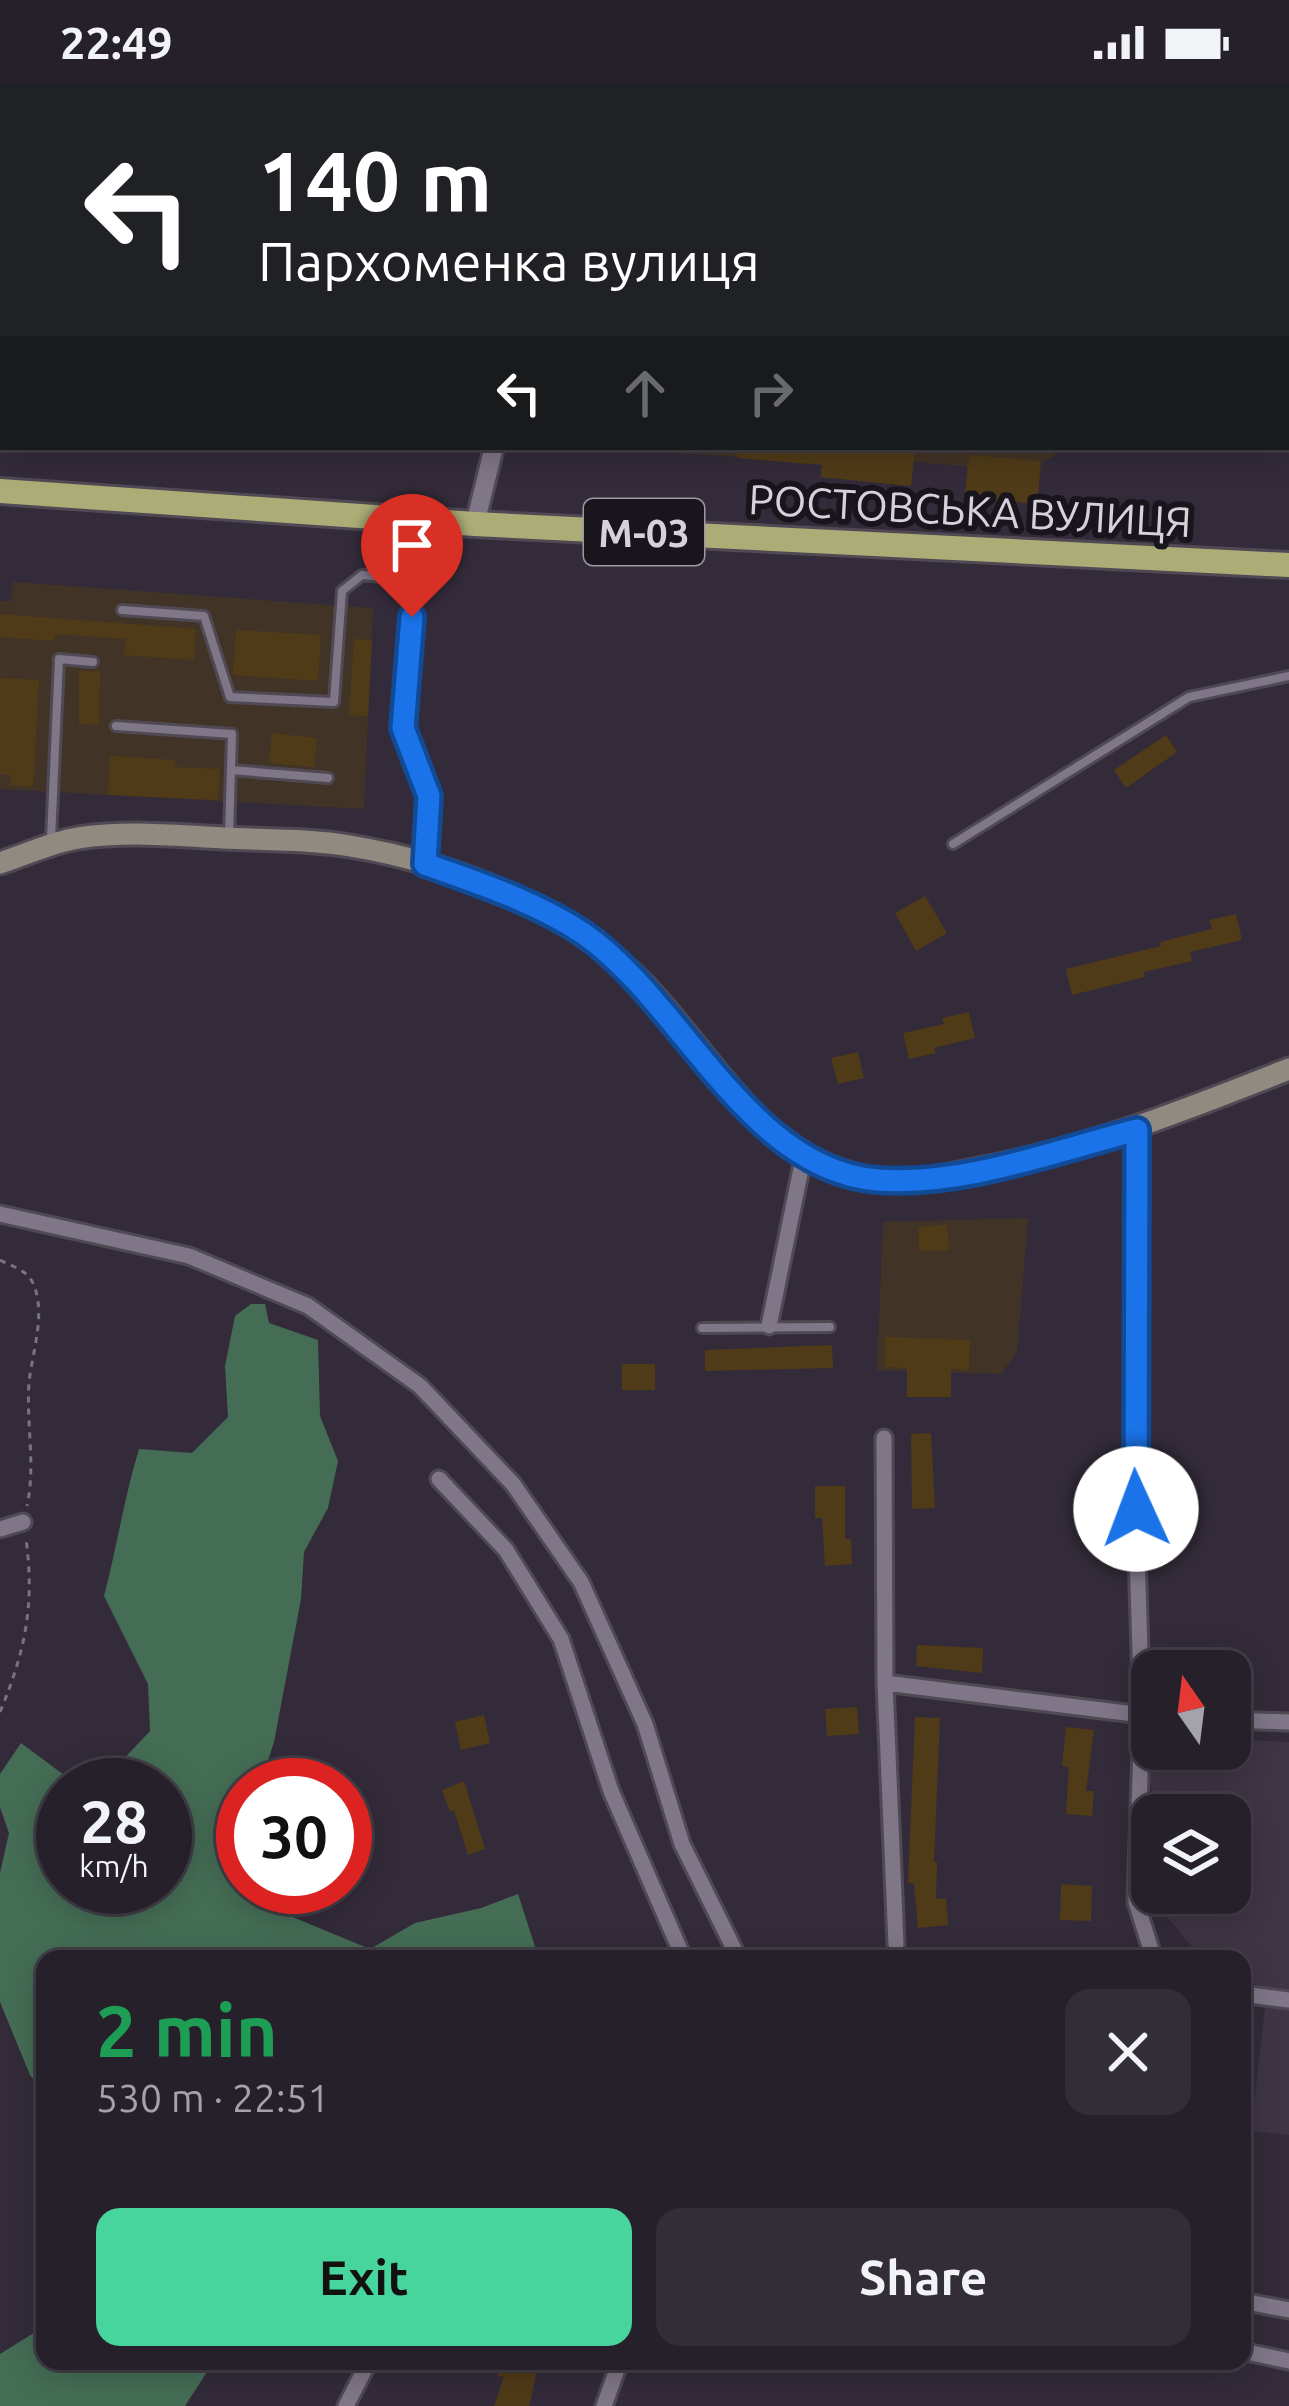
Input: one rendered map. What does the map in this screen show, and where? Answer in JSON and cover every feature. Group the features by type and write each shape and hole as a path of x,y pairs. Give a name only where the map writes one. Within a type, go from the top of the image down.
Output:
{"highway":[{"name":"РОСТОВСЬКА ВУЛИЦЯ","path":"0,491 420,521 1289,565"}],"main road":[{"path":"0,863 77,838 229,838 349,846 425,864 490,887 582,933 642,982 742,1106 799,1150 830,1169 875,1180 927,1179 1137,1130 1289,1069"}],"street":[{"path":"475,524 493,450"},
{"path":"1137,1130 1133,1426 1144,1650"},
{"path":"769,1326 799,1150"},
{"path":"0,1214 189,1256 308,1306 419,1386 513,1484 581,1582 645,1724 682,1844 735,1950"},
{"path":"884,1438 885,1683 896,1944"},
{"path":"439,1479 506,1550 561,1639 611,1791 680,1950"},
{"path":"0,1529 23,1522"},
{"path":"885,1683 1131,1714"},
{"path":"1251,1721 1289,1723"},
{"path":"1144,1770 1136,1902 1151,1950"},
{"path":"1251,1995 1289,2000"},
{"path":"1251,2304 1289,2310"},
{"path":"1251,2353 1289,2361"},
{"path":"346,2406 364,2370"},
{"path":"604,2406 617,2370"}],"lane":[{"path":"420,521 403,728 429,796 425,864"},
{"path":"122,610 204,616 230,697 334,702 342,591 362,575 416,580"},
{"path":"51,847 59,658 93,662"},
{"path":"952,844 1190,697 1289,676"},
{"path":"116,725 232,734 229,838"},
{"path":"231,770 328,778"},
{"path":"702,1328 830,1327"}],"path":[{"path":"0,1260 25,1271 38,1305 29,1387 31,1488 23,1522 31,1600 26,1633 0,1712"}],"shaded area":[{"path":"1054,450 1055,456 1041,462 1037,504 965,497 967,466 914,462 911,486 821,477 822,462 676,453"},
{"path":"13,582 373,608 364,809 0,789 0,601 11,601"},
{"path":"1028,1218 1017,1352 1001,1374 877,1370 883,1222"},
{"path":"1251,1740 1289,1742 1289,2135 1251,2131 1267,1989 1251,1983 1251,1950 1195,1950 1167,1914 1251,1914 1251,1794 1153,1794 1149,1770 1251,1770"}],"green space":[{"path":"251,1304 265,1304 269,1323 318,1340 320,1416 338,1461 328,1508 304,1552 301,1599 269,1758 216,1758 216,1914 285,1914 370,1949 415,1923 518,1894 536,1950 36,1950 36,2082 0,2002 0,1873 9,1833 0,1807 0,1774 21,1743 41,1758 36,1758 36,1914 192,1914 192,1758 124,1758 150,1731 148,1684 104,1596 139,1449 192,1453 228,1417 225,1366 235,1316"},
{"path":"36,2332 36,2370 208,2370 185,2406 0,2406 0,2354"}],"building":[{"path":"737,450 915,450 911,486 821,477 822,465 737,458"},
{"path":"969,455 1041,461 1037,504 965,497"},
{"path":"0,614 196,629 194,660 124,655 126,639 55,634 54,641 0,637"},
{"path":"236,630 321,635 318,681 233,675"},
{"path":"354,639 372,640 368,716 349,715"},
{"path":"79,671 100,671 99,725 79,724"},
{"path":"0,678 39,680 33,787 10,785 11,775 0,774"},
{"path":"272,733 317,738 314,767 269,763"},
{"path":"1166,735 1177,752 1126,788 1114,770"},
{"path":"110,756 175,760 174,767 220,769 218,800 108,795"},
{"path":"925,896 947,933 916,951 895,913"},
{"path":"1236,914 1242,940 1190,952 1192,961 1144,972 1145,977 1072,995 1066,969 1161,946 1160,942 1212,929 1209,920"},
{"path":"969,1012 975,1038 909,1059 903,1033 944,1024 942,1018"},
{"path":"858,1052 864,1078 838,1084 831,1058"},
{"path":"947,1225 949,1250 919,1251 918,1227"},
{"path":"885,1337 970,1340 969,1370 951,1369 951,1397 907,1397 907,1368 885,1367"},
{"path":"832,1345 833,1368 705,1371 705,1350"},
{"path":"622,1364 655,1364 655,1390 622,1390"},
{"path":"931,1433 935,1508 912,1509 911,1434"},
{"path":"815,1486 845,1486 845,1539 851,1539 852,1564 825,1566 822,1518 815,1518"},
{"path":"917,1645 983,1648 982,1673 916,1666"},
{"path":"857,1707 859,1734 827,1736 825,1709"},
{"path":"484,1715 490,1743 461,1750 455,1722"},
{"path":"915,1717 940,1718 934,1862 936,1899 946,1898 948,1925 918,1928 914,1883 908,1883"},
{"path":"1066,1727 1094,1730 1086,1791 1094,1791 1092,1816 1066,1814 1069,1767 1062,1766"},
{"path":"464,1781 485,1849 468,1855 454,1810 450,1812 442,1790"},
{"path":"1061,1884 1092,1886 1091,1921 1060,1920"},
{"path":"500,2370 537,2370 529,2406 494,2406 504,2377 498,2376"}],"route":[{"path":"412,617 403,728 429,796 425,864 490,887 582,933 642,982 742,1106 793,1146 830,1169 875,1180 927,1179 1137,1130 1136,1509"}]}
